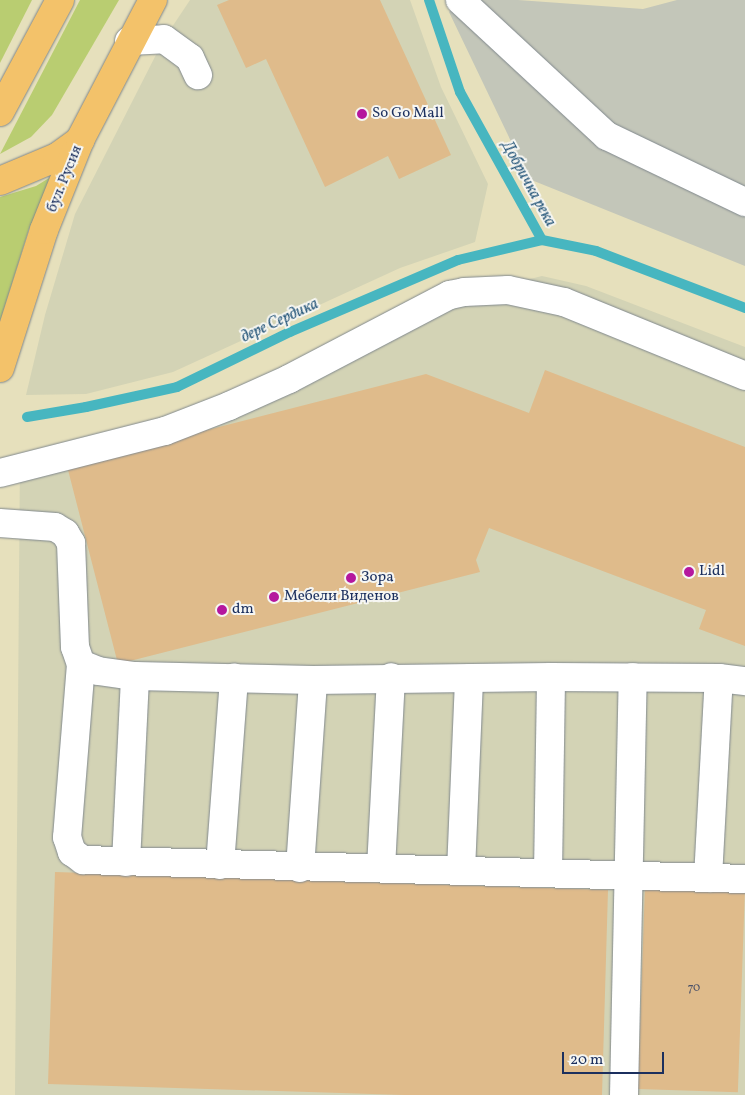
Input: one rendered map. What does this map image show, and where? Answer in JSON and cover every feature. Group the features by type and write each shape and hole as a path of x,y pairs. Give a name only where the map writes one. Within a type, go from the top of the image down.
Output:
{"main road":[{"path":"0,112 60,0"},
{"name":"бул. Русия","path":"0,368 44,230 80,140 129,41 153,0"},
{"path":"0,181 57,157 80,140"}],"lane":[{"path":"460,0 607,136 745,202"},
{"path":"129,41 164,39 190,58 198,75"},
{"path":"0,473 165,430 229,406 289,379 450,295 464,292 508,290 564,302 745,376"},
{"path":"0,524 55,527 65,533 71,543 75,647 81,664 66,837 72,852 83,860 220,866 548,872 745,879"},
{"path":"81,664 98,671 135,676 313,680 551,677 732,680 708,878"},
{"path":"126,862 135,676"},
{"path":"548,872 551,677"},
{"path":"624,1095 633,677"},
{"path":"220,866 234,678"},
{"path":"381,868 392,678"},
{"path":"461,870 469,678"},
{"path":"300,868 313,680"}],"shaded area":[{"path":"190,0 410,0 441,87 488,184 475,242 400,268 173,372 86,394 26,395 45,315 75,214 164,39"},
{"path":"459,0 518,0 643,9 677,0 745,0 745,266 529,179 449,12"},
{"path":"542,276 586,286 745,347 745,1095 15,1095 20,454 187,420 470,294"}],"green space":[{"path":"0,0 32,0 0,63"},
{"path":"80,0 119,0 52,115 31,137 0,154"},
{"path":"54,175 29,229 0,322 0,197 36,186"}],"building":[{"name":"So Go Mall","path":"229,0 380,0 451,155 399,179 388,156 325,187 266,59 246,68 217,5"},
{"path":"545,370 745,447 745,646 699,629 706,610 489,528 476,560 480,572 118,664 67,466 426,374 529,413"},
{"path":"55,872 608,890 602,1095 404,1095 48,1084"},
{"path":"645,886 745,889 738,1092 638,1089"}],"waterway":[{"name":"Добричка река","path":"429,0 460,92 542,240 596,251 745,308"},
{"name":"дере Сердика","path":"27,417 86,407 177,387 290,332 458,260 542,240"}],"place":[{"name":"So Go Mall","path":"362,114"},
{"name":"Lidl","path":"689,572"},
{"name":"Зора","path":"351,578"},
{"name":"Мебели Виденов","path":"274,597"},
{"name":"dm","path":"222,610"}]}
